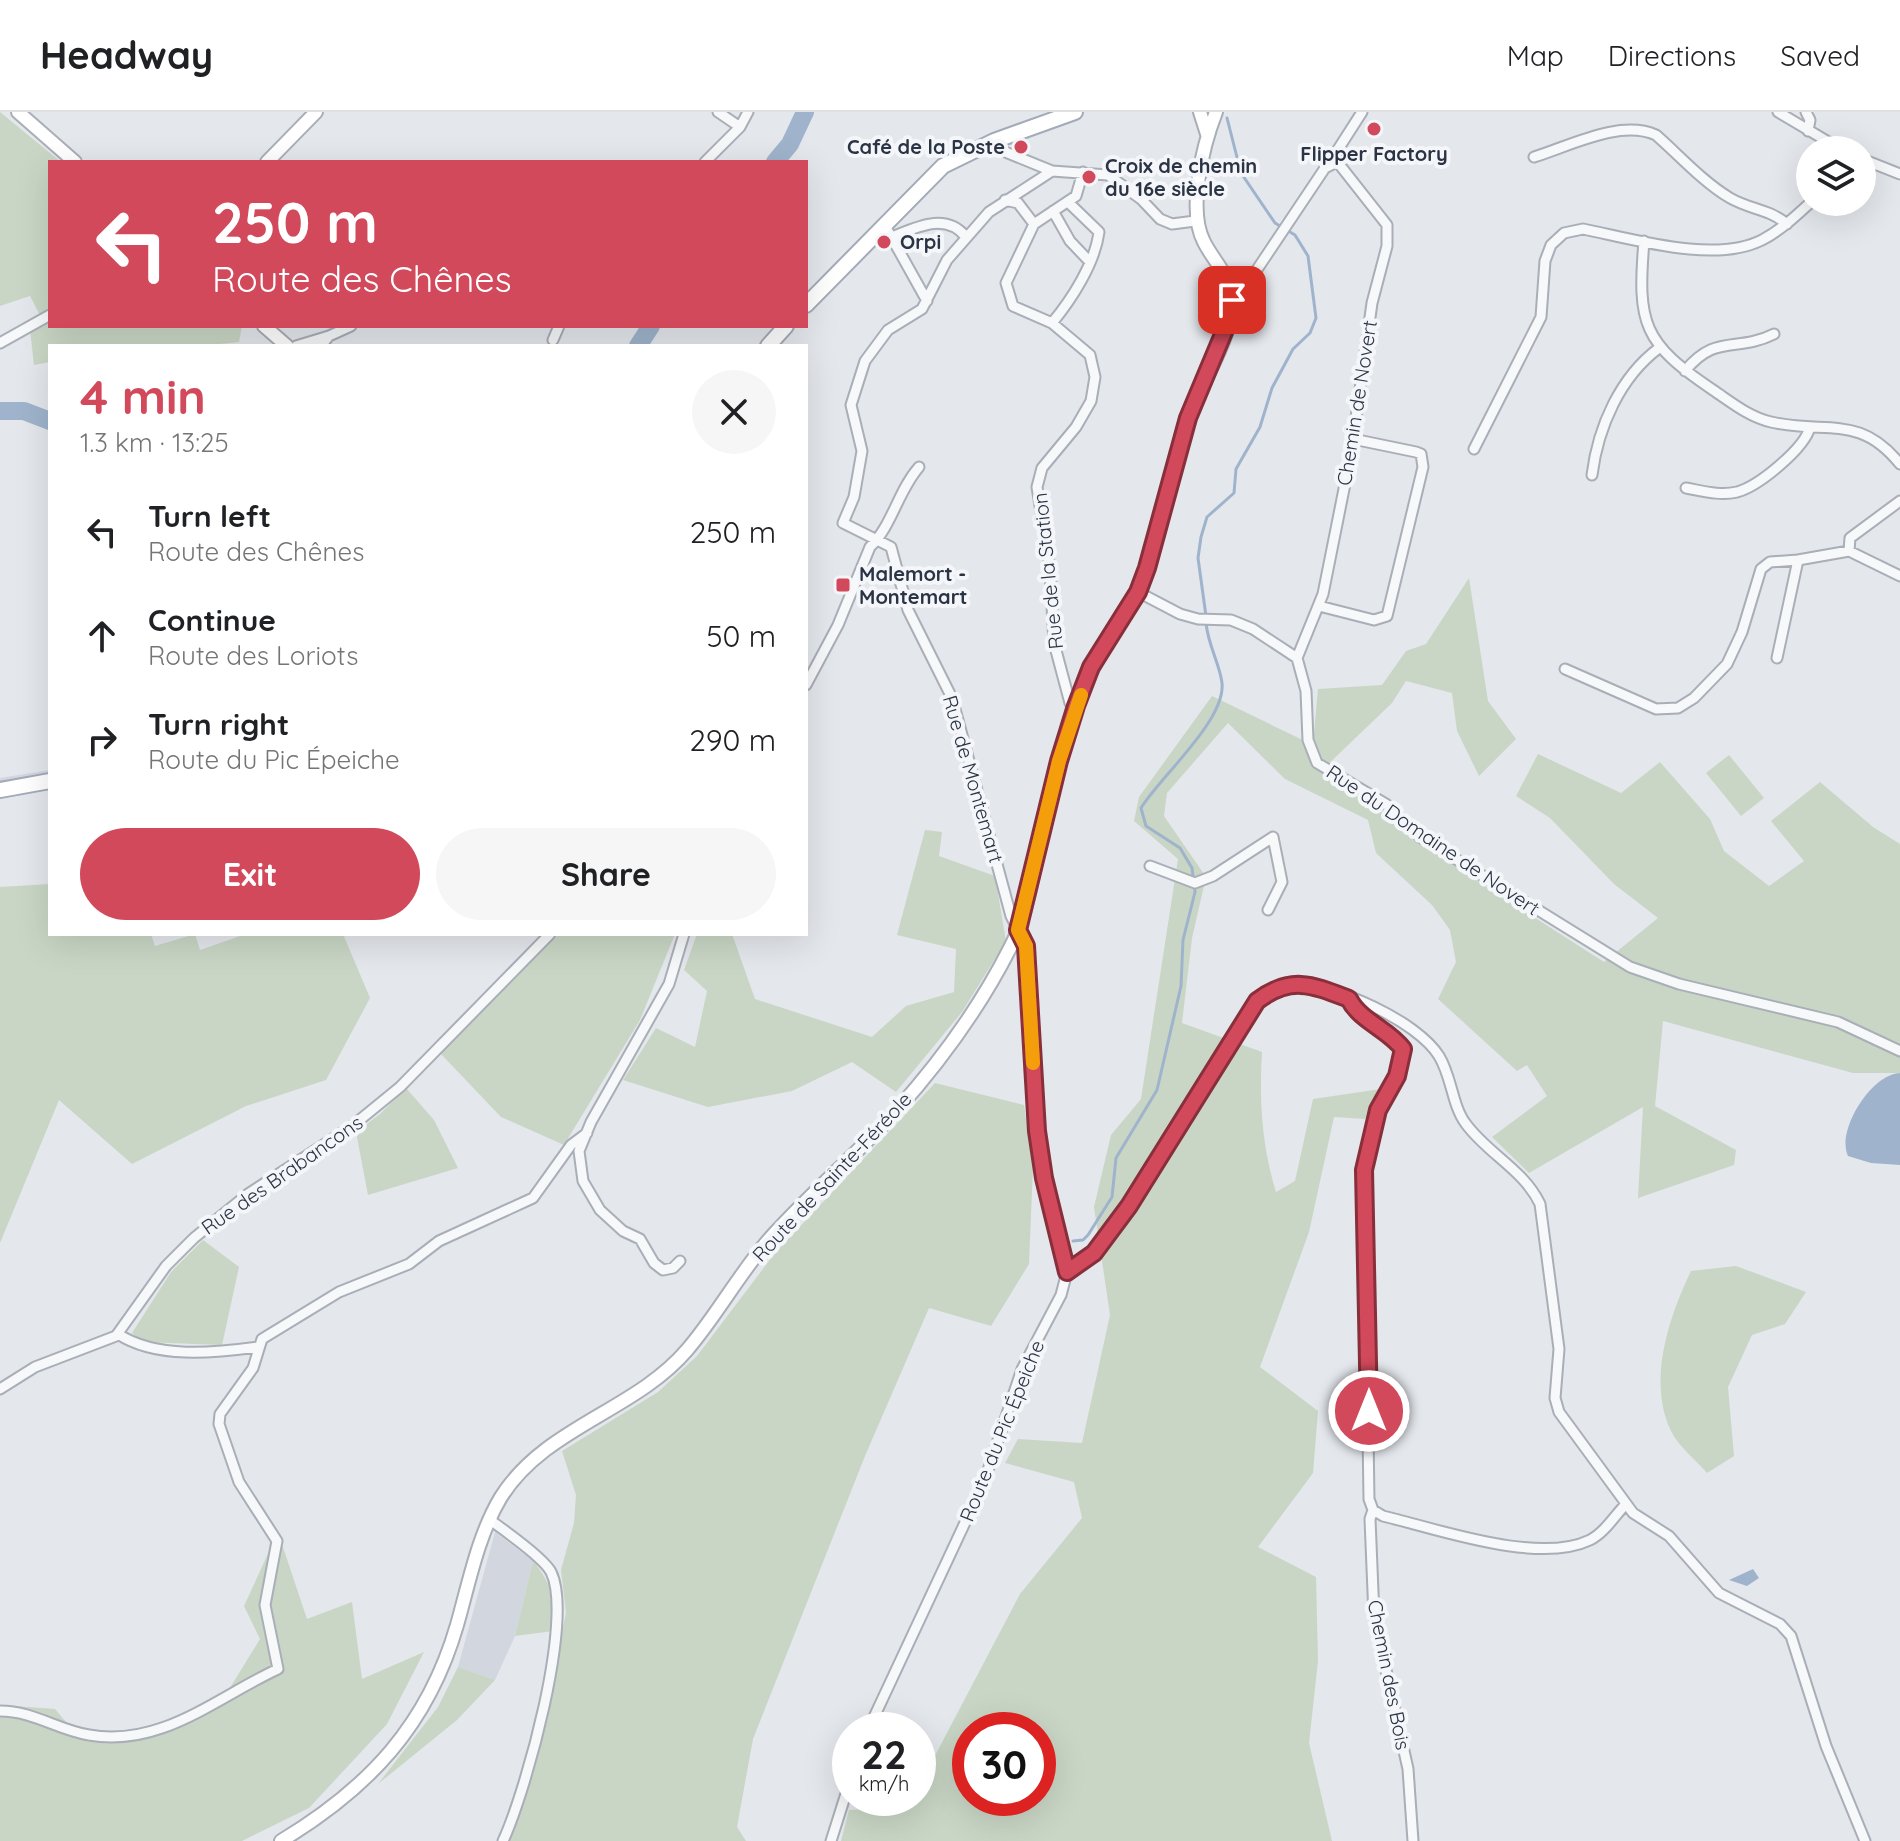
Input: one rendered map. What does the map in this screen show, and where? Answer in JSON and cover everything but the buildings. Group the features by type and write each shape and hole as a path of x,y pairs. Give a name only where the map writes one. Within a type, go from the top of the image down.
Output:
{"main road":[{"path":"18,112 73,160"},
{"path":"269,160 316,112"},
{"path":"808,303 888,231 943,166 994,141 1075,112"},
{"path":"1200,112 1207,134"},
{"path":"1216,112 1207,134 1195,221 1229,287"},
{"name":"Route de Sainte-Féréole","path":"281,1841 331,1810 372,1773 413,1726 444,1666 490,1520 501,1498 535,1458 647,1386 687,1351 771,1238 895,1112 955,1040 1018,930 1059,761 1076,706 1091,667 1138,592 1157,537 1188,418 1229,320 1229,287"},
{"path":"266,328 280,344"},
{"path":"770,344 784,328"},
{"path":"0,790 48,781"}],"street":[{"path":"718,112 740,127"},
{"path":"707,160 740,127 748,112"},
{"path":"1229,287 1252,277 1325,168 1335,163 1337,151 1362,112"},
{"path":"1778,112 1817,136"},
{"path":"1806,112 1810,120 1808,131"},
{"path":"1534,157 1620,131 1645,130 1656,135 1728,197 1749,207 1771,210 1787,224"},
{"path":"994,141 998,149 1052,171 1108,175 1141,199 1160,219 1172,224 1195,221"},
{"name":"Chemin de Novert","path":"1297,658 1319,606 1353,439 1372,303 1388,234 1387,225 1339,164 1335,163"},
{"path":"1876,165 1900,174"},
{"path":"880,539 843,523 854,497 862,451 851,405 865,361 888,330 922,309 947,260 966,237 1005,200 1052,171"},
{"path":"1005,200 1018,203 1034,224 1069,203 1081,186 1083,172"},
{"path":"1052,323 1089,261 1099,232 1069,203"},
{"path":"1053,211 1070,241 1089,261"},
{"path":"1474,449 1541,317 1545,261 1551,245 1564,233 1583,229 1706,250 1734,248 1759,241 1796,216"},
{"path":"927,301 888,231 934,223 949,224 966,237"},
{"name":"Rue de la Station","path":"1034,224 1006,283 1013,306 1052,323 1090,355 1095,377 1091,401 1076,427 1042,468 1037,487 1050,568 1054,643 1070,703 1076,706"},
{"path":"1644,241 1642,305 1659,348 1685,371 1754,417 1869,434 1883,443 1900,464"},
{"path":"0,343 48,316"},
{"path":"303,344 347,328"},
{"path":"553,340 558,328"},
{"path":"1685,371 1698,354 1711,347 1758,342 1774,334"},
{"path":"323,344 329,336"},
{"path":"1592,475 1609,411 1646,357 1659,348"},
{"path":"1686,488 1721,494 1753,485 1807,441 1810,427"},
{"path":"1319,606 1374,620 1387,616 1423,467 1421,454 1353,439"},
{"path":"808,681 838,625 870,547 880,539 897,499 919,467"},
{"path":"1849,551 1850,538 1900,501"},
{"name":"Rue de Montemart","path":"880,539 891,547 908,610 952,698 1011,916 1018,930"},
{"path":"1565,669 1656,709 1678,708 1694,698 1727,664 1742,632 1761,569 1770,562 1849,551 1900,576"},
{"path":"1777,658 1798,560"},
{"path":"1138,592 1180,614 1198,619 1213,618 1253,629 1297,658"},
{"name":"Rue du Domaine de Novert","path":"1297,658 1306,691 1308,740 1317,763 1386,804 1420,837 1630,967 1679,984 1838,1022 1900,1051"},
{"path":"1150,866 1195,883 1213,876 1273,837 1282,882 1268,910"},
{"path":"1018,930 1026,946 1037,1131 1044,1178 1067,1272 1094,1253 1129,1206 1257,1001 1274,988 1293,984 1316,986 1393,1017 1418,1033 1439,1056 1452,1083 1464,1123 1532,1186 1540,1204 1559,1349 1555,1398 1559,1412 1625,1505 1669,1536 1719,1593 1780,1624 1791,1636 1826,1746 1865,1841"},
{"name":"Rue des Brabancons","path":"118,1334 166,1266 194,1238 248,1194 351,1127 400,1087 548,936"},
{"path":"680,1261 673,1268 663,1270 654,1263 640,1239 623,1231 600,1210 583,1181 579,1151 669,984 683,936"},
{"name":"Chemin des Bois","path":"1349,999 1354,1010 1394,1037 1403,1049 1397,1076 1378,1110 1364,1170 1374,1616 1408,1769 1413,1841"},
{"path":"0,1711 17,1711 88,1735 123,1738 184,1722 278,1669 265,1605 277,1541 239,1482 219,1424 220,1414 253,1368 262,1339 283,1323 339,1292 409,1264 439,1241 533,1198 571,1145 587,1133"},
{"name":"Route du Pic Épeiche","path":"876,1712 984,1482 1022,1369 1061,1295 1067,1272"},
{"path":"0,1389 35,1367 118,1334 144,1348 221,1352 258,1347"},
{"path":"1373,1510 1383,1516 1513,1545 1555,1550 1590,1540 1625,1505"},
{"path":"490,1520 549,1568 558,1591 559,1617 530,1765 503,1841"},
{"path":"831,1841 839,1816"}],"shaded area":[{"path":"48,770 48,790 0,799 0,778"},
{"path":"495,1532 533,1561 515,1636 495,1680 458,1667"}],"green space":[{"path":"0,112 59,160 48,160 48,316 42,319 30,296 0,306"},
{"path":"48,321 48,328 242,328 239,342 220,344 48,344 48,362 34,365 30,330"},
{"path":"1469,578 1488,701 1516,739 1479,776 1457,731 1452,693 1406,681 1392,703 1321,771 1382,808 1409,837 1604,962 1658,918 1614,884 1550,818 1516,796 1538,754 1621,793 1660,762 1710,819 1724,851 1769,886 1804,861 1771,821 1820,782 1873,827 1900,844 1900,1073 1853,1073 1663,1021 1655,1106 1736,1150 1734,1165 1638,1198 1643,1107 1529,1173 1492,1137 1547,1096 1527,1065 1517,1071 1438,999 1456,962 1450,930 1432,905 1376,853 1368,820 1285,779 1228,723 1167,793 1164,816 1206,877 1192,938 1182,1023 1262,1052 1263,1123 1267,1158 1276,1192 1295,1181 1313,1099 1381,1089 1365,1119 1334,1117 1309,1232 1260,1367 1318,1411 1313,1473 1258,1547 1316,1577 1318,1661 1309,1743 1332,1841 841,1841 847,1816 936,1816 936,1754 952,1723 952,1816 1056,1816 1056,1712 958,1712 1020,1594 1082,1518 1074,1482 1005,1463 1018,1439 1082,1443 1110,1315 1094,1207 1111,1135 1141,1099 1178,859 1134,821 1139,797 1212,696 1313,745 1318,689 1382,685 1406,651 1426,644"},
{"path":"1729,755 1764,798 1741,816 1706,773"},
{"path":"925,830 942,832 939,856 995,876 1006,941 962,1012 896,1092 852,1062 792,1091 708,1107 623,1080 656,1028 695,1047 707,991 684,970 696,936 733,936 755,999 872,1037 906,1006 954,992 956,949 897,935"},
{"path":"48,884 48,936 152,936 155,946 196,936 200,950 240,936 344,936 370,998 326,1080 246,1106 132,1164 59,1100 0,1243 0,887"},
{"path":"557,936 674,936 640,1020 564,1145 501,1117 440,1053"},
{"path":"935,1083 1024,1105 1033,1167 1029,1264 991,1326 929,1308 865,1456 753,1739 737,1827 746,1841 507,1841 539,1743 566,1613 561,1570 574,1523 576,1495 562,1451 658,1392 697,1356 775,1253"},
{"path":"406,1088 434,1120 458,1168 368,1195 356,1132"},
{"path":"203,1240 239,1267 222,1345 143,1342 132,1333 171,1272"},
{"path":"1736,1266 1806,1292 1785,1324 1752,1335 1728,1387 1734,1456 1707,1473 1671,1431 1664,1412 1661,1371 1675,1308 1691,1271"},
{"path":"278,1532 307,1619 352,1602 362,1679 424,1652 387,1724 309,1808 242,1841 0,1841 0,1705 55,1709 71,1728 131,1734 220,1704 260,1639 244,1606"},
{"path":"533,1561 551,1593 553,1631 515,1636"},
{"path":"458,1667 495,1680 457,1720 378,1784 438,1707"}],"water":[{"path":"1900,1073 1900,1165 1871,1163 1848,1156 1847,1133 1859,1106 1878,1083"},
{"path":"1753,1569 1759,1578 1747,1586 1729,1580"}],"waterway":[{"path":"777,160 790,144 805,112"},
{"path":"1206,616 1198,558 1207,517 1234,493 1236,469 1260,427 1272,388 1293,349 1310,333 1316,318 1308,256 1295,235 1275,223 1241,173 1227,118"},
{"path":"639,344 650,328"},
{"path":"0,411 24,411 48,420"},
{"path":"1073,1241 1083,1240 1088,1235 1112,1197 1116,1158 1157,1090 1181,986 1183,940 1195,892 1192,868 1180,848 1146,826 1141,808 1203,731 1220,698 1221,676 1206,623"}],"slow traffic":[{"path":"1033,1063 1026,946 1018,930 1059,761 1081,695"}],"place":[{"name":"Flipper Factory","path":"1374,129"},
{"name":"Café de la Poste","path":"1021,147"},
{"name":"Croix de chemin du 16e siècle","path":"1089,177"},
{"name":"Orpi","path":"884,242"},
{"name":"Malemort - Montemart","path":"843,585"}],"route":[{"path":"1232,300 1229,320 1176,455 1157,537 1138,592 1091,667 1076,706 1059,761 1018,930 1026,946 1037,1131 1044,1178 1068,1262 1067,1272 1094,1253 1129,1206 1257,1001 1274,988 1293,984 1316,986 1349,999 1354,1010 1394,1037 1403,1049 1403,1061 1397,1076 1378,1110 1364,1170 1369,1411"}]}
